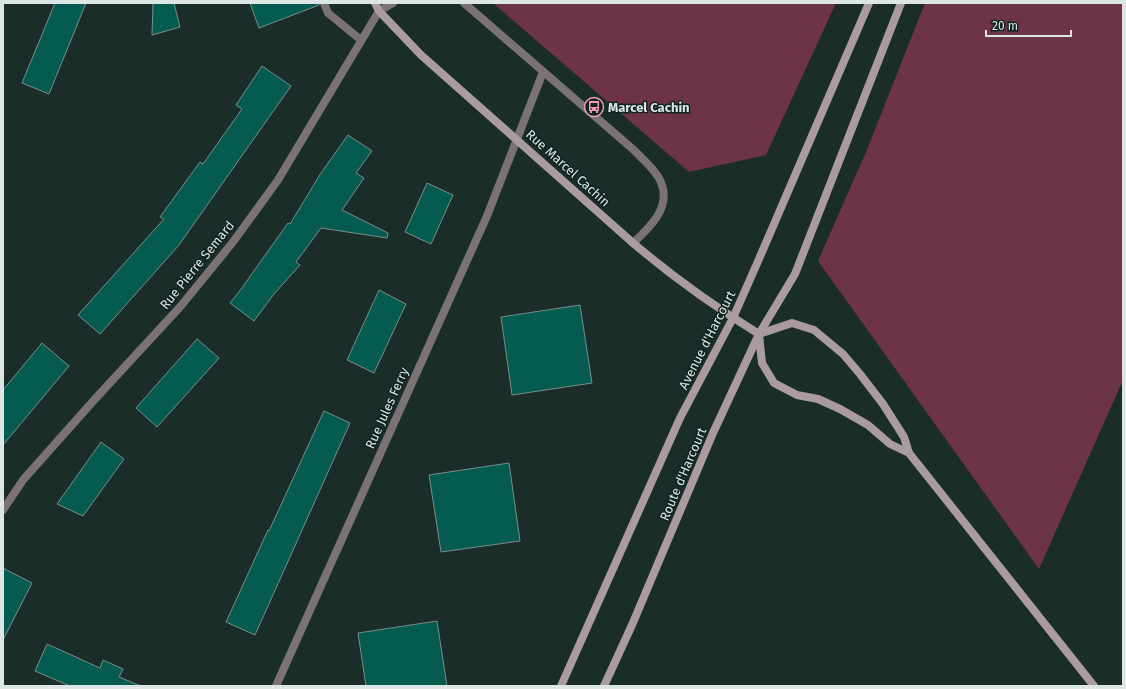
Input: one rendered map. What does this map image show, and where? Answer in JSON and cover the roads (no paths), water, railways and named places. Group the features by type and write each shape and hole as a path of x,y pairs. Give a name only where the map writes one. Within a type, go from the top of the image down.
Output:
{"main road":[{"name":"Rue Marcel Cachin","path":"375,3 379,11 421,55 633,244 668,272 733,318 759,334"},
{"name":"Avenue d'Harcourt","path":"561,686 680,418 733,318 760,259 869,3"},
{"path":"901,3 794,274 759,334 762,363 774,383 797,395 818,399 840,409 868,426 890,444 909,453"},
{"path":"759,334 792,323 814,330 843,354 884,404 904,436 909,453 1094,686"},
{"name":"Route d'Harcourt","path":"604,686 632,625 714,432 759,334"}],"street":[{"path":"324,3 328,13 361,40"},
{"path":"379,11 393,3"},
{"path":"464,3 635,151 656,173 662,185 664,197 661,210 650,227 633,244"},
{"name":"Rue Pierre Semard","path":"3,510 23,480 180,307 233,242 278,180 379,11"},
{"name":"Rue Jules Ferry","path":"276,686 487,216 543,72"}],"place":[{"name":"Marcel Cachin","path":"594,107"}]}
